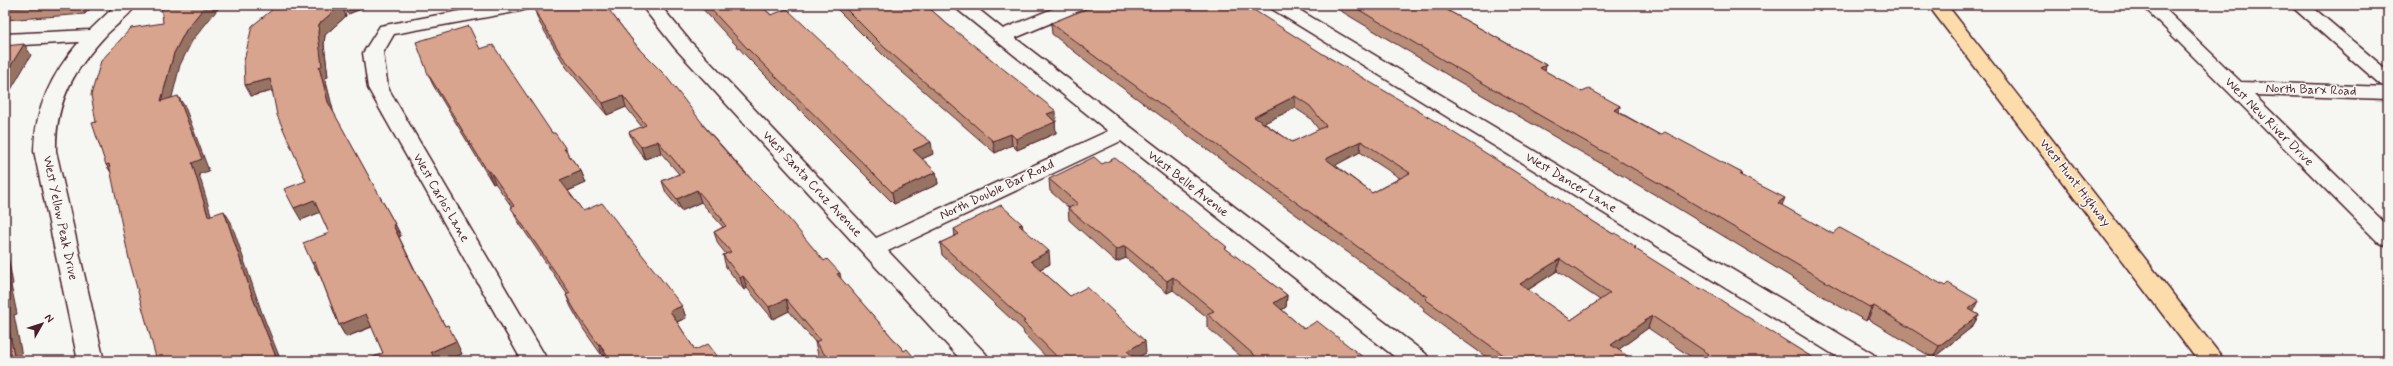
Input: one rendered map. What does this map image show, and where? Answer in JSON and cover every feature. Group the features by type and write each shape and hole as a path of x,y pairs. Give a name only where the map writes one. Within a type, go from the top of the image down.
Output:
{"main road":[{"name":"West Hunt Highway","path":"1937,5 2212,361"}],"street":[{"name":"West Yellow Peak Drive","path":"91,361 45,151 47,118 57,88 95,35 127,5"},
{"name":"West Carlos Lane","path":"520,5 387,30 373,53 378,88 535,361"},
{"name":"West Santa Cruz Avenue","path":"650,5 682,44 978,361"},
{"name":"West Belle Avenue","path":"961,5 1417,361"},
{"path":"1002,36 1078,5"},
{"name":"West Dancer Lane","path":"1278,5 1864,361"},
{"name":"West New River Drive","path":"2151,5 2388,239"},
{"path":"2299,5 2388,81"},
{"path":"5,40 95,35"},
{"name":"North Barx Road","path":"2235,88 2388,93"},
{"name":"North Double Bar Road","path":"872,249 1122,132"}],"building":[{"path":"5,5 49,5 5,8"},
{"path":"161,5 206,5 186,30 174,53 161,101 178,96 202,159 192,163 208,216 224,211 254,301 276,357 279,356 281,361 157,361 129,259 109,164 106,165 92,123 96,122 91,95 101,61 131,28 163,23"},
{"path":"278,5 341,5 319,24 318,33 322,66 319,67 328,102 395,224 393,225 413,267 445,326 448,325 456,341 431,352 435,359 429,361 365,361 383,353 366,314 339,325 315,262 312,263 303,243 329,233 314,200 294,208 284,189 306,181 277,115 270,79 245,85 244,61 252,26"},
{"path":"556,5 606,5 640,50 665,75 702,124 743,171 779,207 824,261 827,259 840,273 837,274 904,351 907,349 917,361 830,361 815,342 820,340 786,299 769,307 743,276 740,278 723,255 731,252 714,232 726,226 721,220 723,220 697,190 677,199 662,181 684,172 658,141 641,147 629,132 646,125 623,96 603,103 562,56 535,11"},
{"path":"707,5 760,5 771,15 787,9 910,126 931,142 913,150 936,172 892,192 746,47"},
{"path":"842,5 926,5 947,24 1056,111 1047,114 1055,122 1016,139 1011,134 993,141 885,48"},
{"path":"1096,5 1246,5 1323,54 1440,124 1613,234 1615,233 1636,247 1634,248 1701,290 1703,289 1818,361 1699,361 1709,354 1652,316 1611,345 1635,361 1512,361 1425,299 1427,297 1101,61 1051,23","holes":["1295,96 1310,106 1326,126 1292,142 1254,117","1361,141 1410,173 1372,193 1326,159","1560,259 1610,293 1571,320 1520,284"]},
{"path":"1351,5 1438,5 1546,65 1540,68 1582,92 1589,89 1620,106 1614,110 1660,135 1665,132 1742,173 1740,175 1785,198 1778,203 1833,234 1840,228 1945,286 1948,283 1979,301 1969,309 1979,315 1939,346 1874,306 1871,308 1662,185 1453,66"},
{"path":"469,26 480,49 493,45 552,133 555,133 566,149 564,149 581,171 560,180 583,211 602,203 682,306 670,311 695,350 708,344 721,361 610,361 600,344 598,344 579,317 566,295 570,293 511,208 514,206 490,171 488,172 428,74 416,42"},
{"path":"24,44 5,75 5,46"},
{"path":"1094,157 1102,164 1115,158 1227,247 1225,248 1287,295 1274,303 1304,329 1317,321 1364,358 1360,361 1261,361 1207,314 1214,311 1173,277 1167,281 1125,246 1116,250 1068,208 1078,204 1049,179"},
{"path":"1001,205 1022,224 1019,225 1049,251 1031,261 1070,296 1087,287 1145,341 1127,351 1138,361 1061,361 1023,322 1025,321 940,243 959,234 954,229"},
{"path":"5,289 8,301 5,302"},
{"path":"5,308 15,361 5,361"}]}
